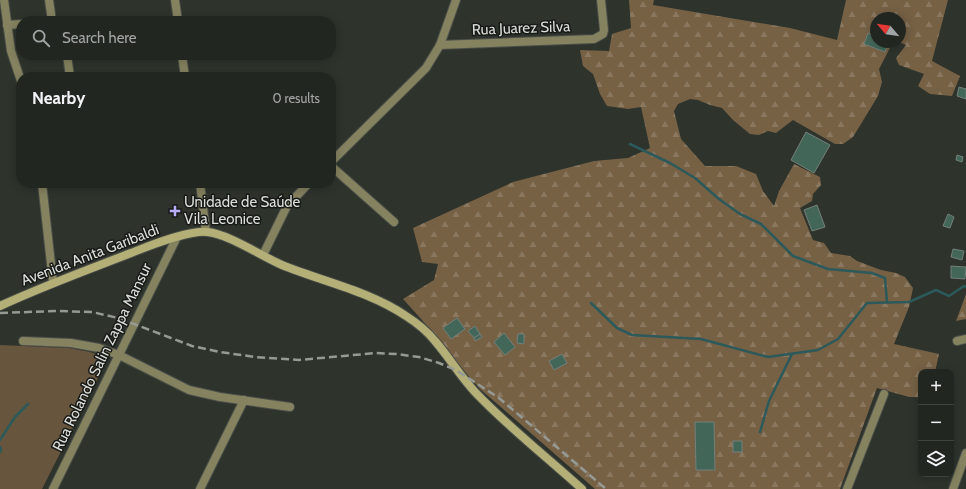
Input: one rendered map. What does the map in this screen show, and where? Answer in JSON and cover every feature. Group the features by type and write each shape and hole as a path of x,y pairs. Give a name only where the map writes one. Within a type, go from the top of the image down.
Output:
{"main road":[{"name":"Avenida Anita Garibaldi","path":"0,306 54,282 177,237 206,232 229,239 295,270 368,296 393,308 418,324 435,341 467,384 582,489"}],"street":[{"path":"4,0 11,51 18,72"},
{"path":"49,0 51,16"},
{"path":"175,0 177,16"},
{"path":"336,157 426,68 440,45 456,0"},
{"name":"Rua Juarez Silva","path":"440,45 594,39 602,34 605,25 601,0"},
{"path":"7,26 16,25"},
{"path":"68,60 69,72"},
{"path":"183,60 184,72"},
{"path":"336,170 394,222"},
{"path":"43,188 54,282"},
{"path":"201,188 206,232"},
{"path":"262,255 287,206 304,188"},
{"name":"Rua Rolando Salin Zappa Mansur","path":"53,489 177,237"},
{"path":"957,341 966,339"},
{"path":"23,341 85,345 99,348 119,355 189,390 204,394 290,407"},
{"path":"847,489 884,394"},
{"path":"200,489 244,400"},
{"path":"953,489 966,453"}],"green space":[{"path":"629,0 654,0 653,5 790,28 837,40 846,0 948,0 932,61 960,76 952,96 930,94 918,86 924,74 899,65 896,58 904,48 906,48 906,12 870,12 870,48 890,48 879,69 882,82 878,96 853,137 843,144 835,144 793,120 776,133 768,131 759,135 750,134 733,120 722,108 698,100 690,99 678,104 674,111 681,139 705,166 736,166 756,174 763,191 774,206 779,191 794,164 820,177 821,185 813,194 812,201 800,208 813,240 824,243 831,253 850,256 857,261 905,277 913,288 909,307 894,344 939,354 936,369 918,369 918,397 909,397 877,388 840,489 595,489 480,389 440,340 403,299 434,280 438,264 422,262 413,228 513,182 594,161 628,158 650,148 641,107 628,109 607,106 600,94 593,74 583,66 580,50 609,51 612,34 631,28"},
{"path":"966,294 966,319 956,321"}],"shaded area":[{"path":"0,345 69,348 90,352 108,358 42,489 0,489"}],"building":[{"path":"868,33 870,34 870,46 864,44"},
{"path":"874,48 886,48 885,52"},
{"path":"959,87 966,89 966,99 957,96"},
{"path":"806,132 830,145 814,173 791,160"},
{"path":"957,155 963,157 962,162 956,160"},
{"path":"817,205 825,227 812,231 804,210"},
{"path":"948,214 954,217 950,228 943,226"},
{"path":"953,249 964,251 962,260 951,257"},
{"path":"951,266 966,267 965,279 951,278"},
{"path":"457,318 465,329 451,339 443,328"},
{"path":"475,326 480,334 474,338 468,331"},
{"path":"504,333 515,347 505,355 494,342"},
{"path":"480,334 482,337 475,341 474,338"},
{"path":"518,334 524,334 524,344 517,343"},
{"path":"562,354 567,363 554,370 549,361"},
{"path":"695,422 714,422 715,470 696,470"},
{"path":"733,441 742,441 742,452 733,452"}],"waterway":[{"path":"630,144 670,163 695,178 719,199 740,214 761,224 793,256 828,269 872,273 885,278 887,302"},
{"path":"591,303 617,328 632,335 701,339 768,357 818,350 838,339 867,303 909,302 936,290 949,296 964,286 966,287"},
{"path":"760,432 769,401 792,354"},
{"path":"0,440 15,417 28,404"},
{"path":"0,447 0,452"}],"railway":[{"path":"0,313 56,311 92,312 118,318 192,346 255,357 299,360 376,353 419,357 456,370 499,398 606,489"}],"place":[{"name":"Unidade de Saúde Vila Leonice","path":"175,211"}]}
